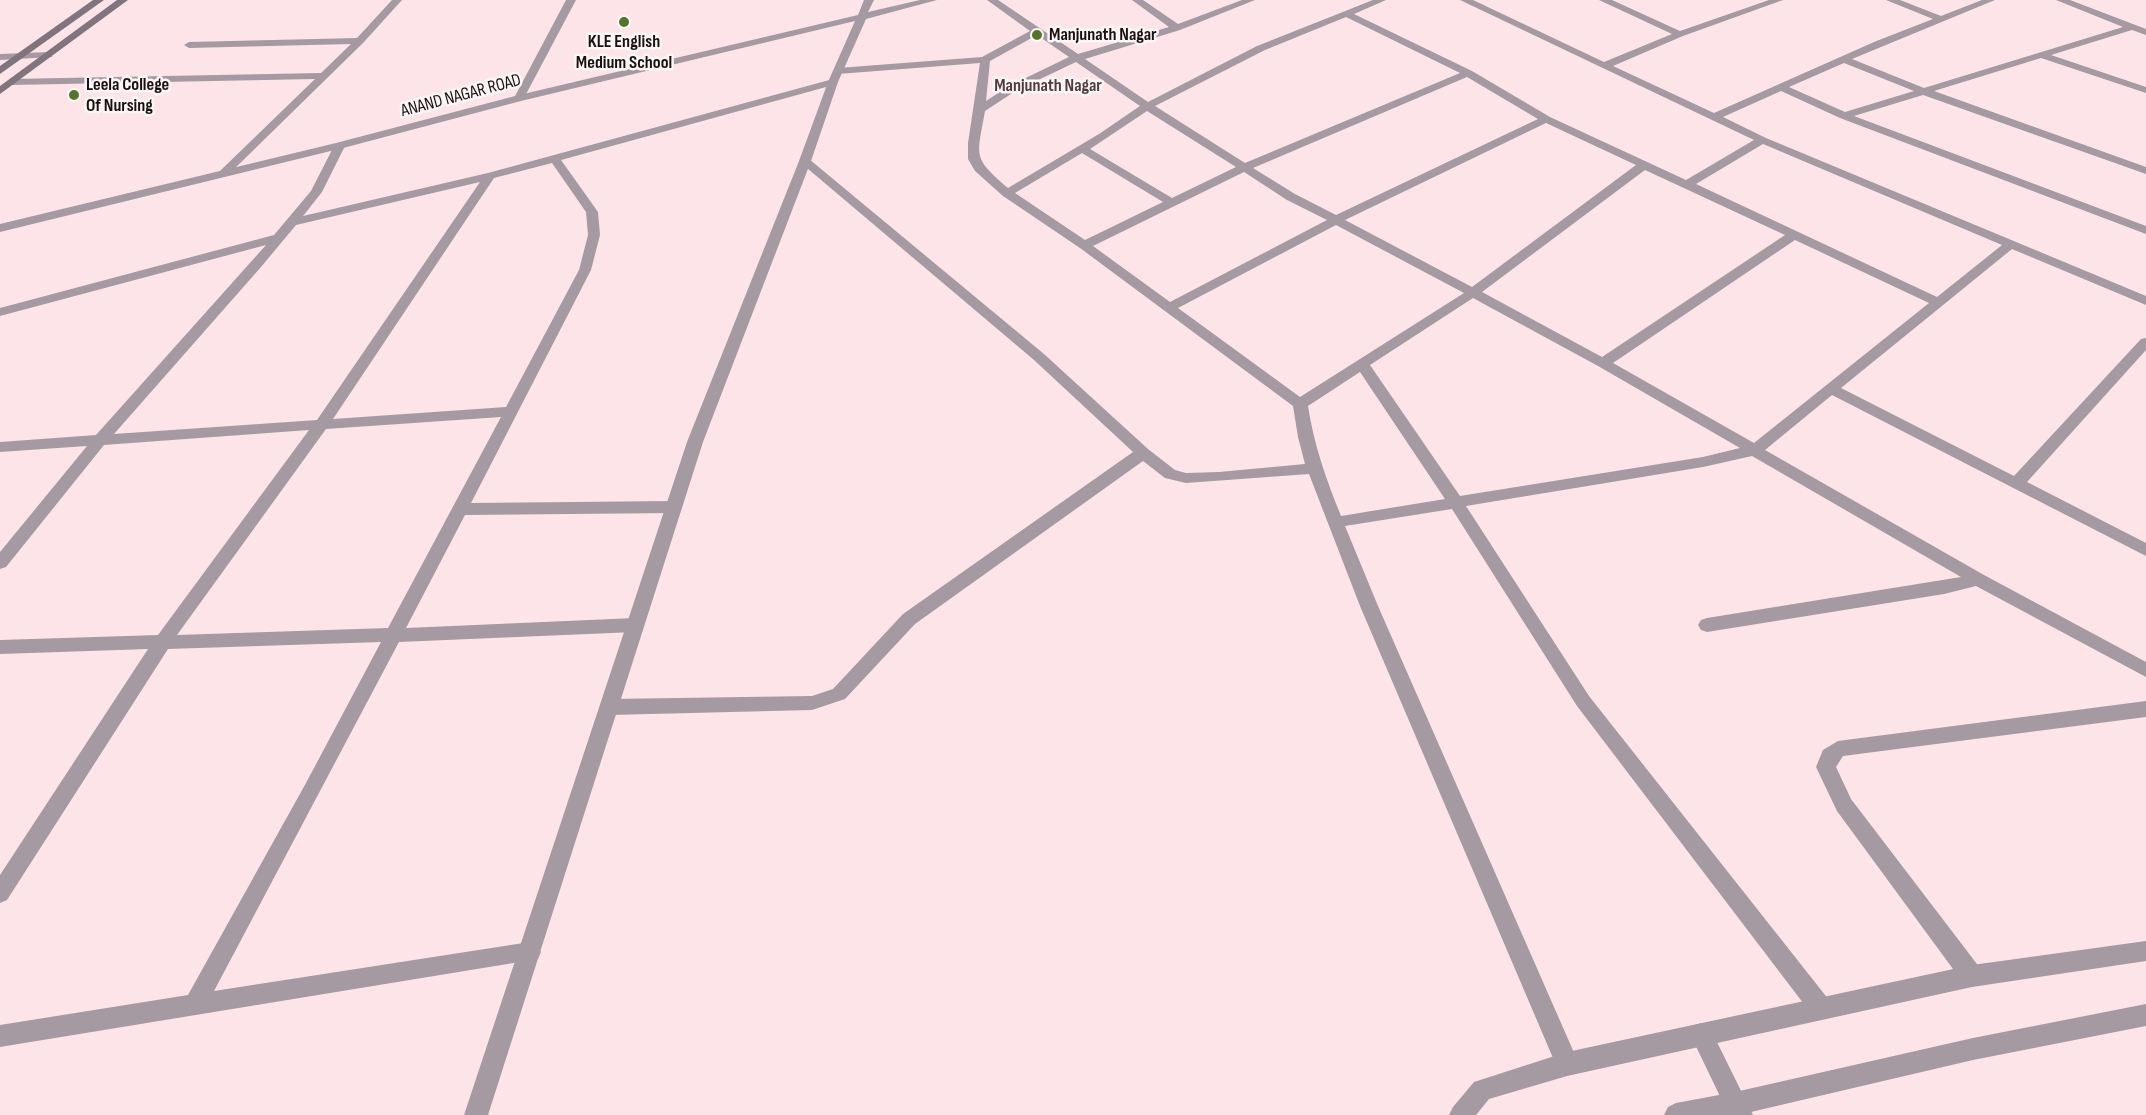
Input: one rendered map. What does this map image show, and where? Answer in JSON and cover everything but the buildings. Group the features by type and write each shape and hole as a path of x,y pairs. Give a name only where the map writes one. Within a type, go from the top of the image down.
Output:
{"main road":[{"path":"0,71 99,0"},
{"path":"0,91 123,0"}],"street":[{"path":"225,172 360,41 397,0"},
{"path":"519,98 571,0"},
{"path":"476,1115 694,442 805,162 836,77 869,0"},
{"name":"ANAND NAGAR ROAD","path":"1,228 339,146 519,98 932,0"},
{"path":"992,0 1074,58 1243,168 1603,363 1978,579 2146,670"},
{"path":"1137,0 1178,28"},
{"path":"980,110 1013,88 1074,58 1178,28 1250,0"},
{"path":"1007,193 1082,149 1147,106 1261,48 1381,0"},
{"path":"1465,0 1762,140 2146,301"},
{"path":"1609,2 1626,0"},
{"path":"1603,66 1680,34 1778,0"},
{"path":"1891,0 1939,18"},
{"path":"1715,117 1939,18 1990,0"},
{"path":"2061,0 2146,32"},
{"path":"1609,2 1680,34"},
{"path":"1347,14 1468,74 1546,119 1940,303"},
{"path":"1844,116 2131,27"},
{"path":"292,222 555,159 836,77 985,60 1037,31"},
{"path":"189,45 360,41"},
{"path":"0,57 48,55"},
{"path":"2041,55 2146,90"},
{"path":"1843,59 1923,91 2140,169 2146,154"},
{"path":"985,60 974,143 974,159 979,169 1007,193 1084,245 1300,404 1305,437 1314,468 1369,606 1567,1064"},
{"path":"1084,245 1243,168 1468,74"},
{"path":"11,82 324,76"},
{"path":"1780,87 1844,116 2146,230"},
{"path":"1168,308 1336,220 1546,119"},
{"path":"1688,184 1762,140"},
{"path":"0,563 99,441 292,222 316,192 339,146"},
{"path":"1082,149 1171,202"},
{"path":"195,1004 462,509 585,270 594,235 592,212 555,159"},
{"path":"805,162 1039,357 1143,453 1170,474 1186,478 1218,477 1314,468"},
{"path":"1300,404 1472,293 1644,165"},
{"path":"0,893 164,640 321,425 490,176"},
{"path":"1603,363 1794,235"},
{"path":"0,312 278,238"},
{"path":"1336,522 1703,462 1755,450 2011,244"},
{"path":"2016,484 2146,342"},
{"path":"1362,364 1455,501 1583,701 1821,1008"},
{"path":"1832,389 2146,550"},
{"path":"0,447 512,411"},
{"path":"609,707 812,704 839,694 909,619 1143,453"},
{"path":"462,509 674,507"},
{"path":"1707,625 1944,588 1978,579"},
{"path":"0,647 635,625"},
{"path":"1972,976 1844,805 1826,767 1830,756 1838,749 2146,709"},
{"path":"1461,1115 1482,1090 1567,1064 1972,976 2146,951"},
{"path":"0,1036 530,952"},
{"path":"1676,1115 1738,1109 1973,1049 2146,1015"},
{"path":"1701,1034 1738,1109"}],"place":[{"name":"KLE English Medium School","path":"624,22"},
{"name":"Manjunath Nagar","path":"1037,35"},
{"name":"Leela College Of Nursing","path":"74,95"}],"district":[{"name":"Manjunath Nagar","path":"1048,86"}]}
